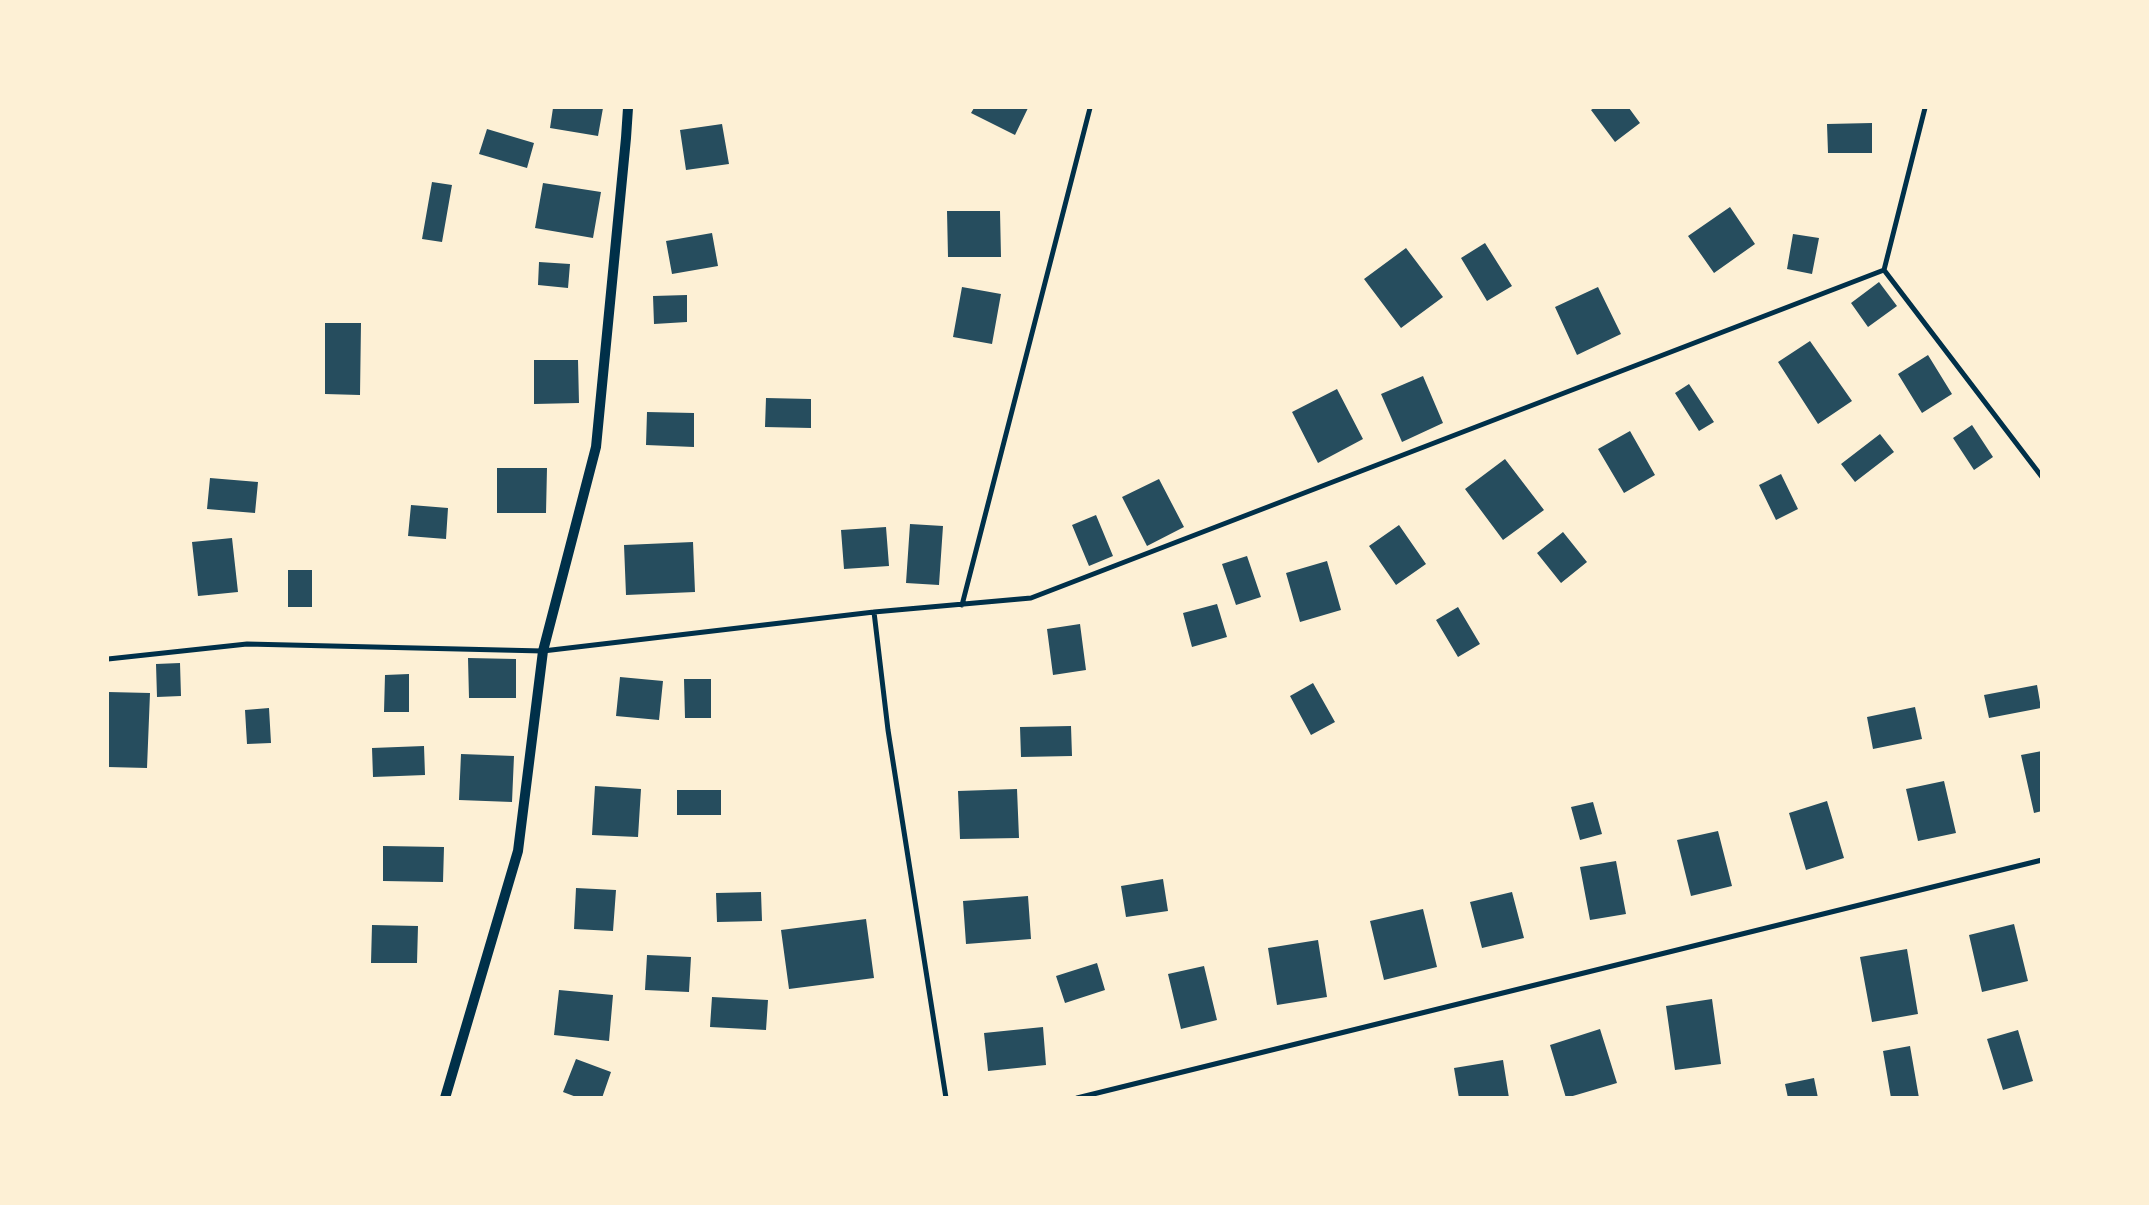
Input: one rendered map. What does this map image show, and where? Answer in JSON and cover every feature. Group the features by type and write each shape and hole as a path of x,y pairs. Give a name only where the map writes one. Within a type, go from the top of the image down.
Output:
{"main road":[{"path":"445,1098 518,852 543,651 596,446 628,108"}],"street":[{"path":"962,605 1090,108"},
{"path":"1884,270 1925,108"},
{"path":"108,659 247,644 543,651 874,612 1031,598 1884,270"},
{"path":"1884,270 2042,477"},
{"path":"874,612 888,730 946,1098"},
{"path":"1077,1098 2042,860"}],"building":[{"path":"553,108 603,108 598,136 550,128"},
{"path":"974,108 1028,108 1015,135 971,113"},
{"path":"1594,108 1629,108 1640,123 1615,142 1591,110"},
{"path":"1872,123 1872,153 1828,153 1827,124"},
{"path":"722,124 729,164 686,170 680,130"},
{"path":"487,129 534,143 527,168 479,154"},
{"path":"432,182 452,185 442,242 422,239"},
{"path":"543,183 601,192 593,238 535,228"},
{"path":"1730,207 1755,244 1714,273 1688,236"},
{"path":"947,211 1000,211 1001,257 948,257"},
{"path":"712,233 718,266 672,274 666,241"},
{"path":"1793,234 1819,238 1812,274 1787,269"},
{"path":"1485,243 1512,286 1487,301 1461,258"},
{"path":"1406,248 1443,297 1401,328 1364,279"},
{"path":"539,262 570,264 568,288 538,285"},
{"path":"1879,282 1897,306 1868,327 1851,303"},
{"path":"962,287 1001,294 992,344 953,337"},
{"path":"1598,287 1621,334 1577,355 1555,307"},
{"path":"687,295 687,322 654,324 653,296"},
{"path":"325,323 361,323 360,395 325,394"},
{"path":"1810,341 1852,401 1818,424 1778,362"},
{"path":"1928,355 1952,394 1922,413 1898,374"},
{"path":"534,360 578,360 579,403 534,404"},
{"path":"1423,376 1443,423 1402,442 1381,394"},
{"path":"1689,384 1714,422 1699,431 1675,393"},
{"path":"1337,389 1363,439 1318,463 1292,412"},
{"path":"766,398 811,399 811,428 765,427"},
{"path":"647,412 694,413 694,447 646,445"},
{"path":"1972,425 1993,457 1974,470 1953,438"},
{"path":"1630,431 1655,475 1624,493 1598,449"},
{"path":"1880,434 1894,452 1855,482 1841,464"},
{"path":"1505,459 1544,510 1503,540 1465,489"},
{"path":"497,468 547,468 546,513 497,513"},
{"path":"1781,474 1798,509 1776,520 1759,485"},
{"path":"210,478 258,482 255,513 207,509"},
{"path":"1159,479 1184,527 1147,546 1122,497"},
{"path":"411,505 448,508 446,539 408,536"},
{"path":"1096,515 1113,556 1089,566 1072,525"},
{"path":"910,524 943,526 939,585 906,583"},
{"path":"1399,525 1426,564 1396,585 1369,546"},
{"path":"886,527 889,566 844,569 841,530"},
{"path":"1563,532 1587,562 1561,583 1537,553"},
{"path":"232,538 238,592 198,596 192,542"},
{"path":"693,542 695,592 626,595 624,545"},
{"path":"1247,556 1261,597 1236,605 1222,564"},
{"path":"1327,561 1341,610 1300,622 1286,573"},
{"path":"288,570 312,570 312,607 288,607"},
{"path":"1217,604 1227,637 1192,647 1183,613"},
{"path":"1458,607 1480,644 1458,657 1436,620"},
{"path":"1080,624 1086,670 1053,675 1047,629"},
{"path":"468,658 516,659 516,698 469,698"},
{"path":"180,663 181,696 157,697 156,664"},
{"path":"409,674 409,712 384,712 385,675"},
{"path":"620,677 663,681 659,720 616,716"},
{"path":"684,679 711,679 711,718 685,718"},
{"path":"1313,683 1335,722 1311,735 1290,696"},
{"path":"2037,685 2041,708 1989,718 1984,695"},
{"path":"108,692 150,693 147,768 108,767"},
{"path":"1915,707 1922,739 1873,749 1867,717"},
{"path":"269,708 271,743 247,744 245,710"},
{"path":"1071,726 1072,756 1021,757 1020,727"},
{"path":"424,746 425,775 373,777 372,748"},
{"path":"2042,751 2042,811 2034,813 2021,755"},
{"path":"461,754 514,756 512,802 459,800"},
{"path":"1944,781 1956,833 1918,841 1906,789"},
{"path":"595,786 641,789 638,837 592,835"},
{"path":"1017,789 1019,838 960,839 958,791"},
{"path":"677,790 721,790 721,815 677,815"},
{"path":"1827,801 1844,858 1806,870 1789,813"},
{"path":"1593,802 1602,834 1580,840 1571,807"},
{"path":"1718,831 1732,886 1691,896 1677,840"},
{"path":"383,846 444,847 443,882 383,881"},
{"path":"1616,861 1626,914 1590,920 1580,867"},
{"path":"1163,879 1168,911 1126,917 1121,886"},
{"path":"576,888 616,890 613,931 574,929"},
{"path":"761,892 762,921 717,922 716,893"},
{"path":"1512,892 1524,938 1482,948 1470,902"},
{"path":"1028,896 1031,939 966,944 963,901"},
{"path":"1423,909 1437,967 1384,980 1370,921"},
{"path":"866,919 874,978 789,989 781,930"},
{"path":"2014,924 2028,981 1982,992 1969,935"},
{"path":"372,925 418,926 417,963 371,963"},
{"path":"1318,940 1327,997 1277,1005 1268,948"},
{"path":"1907,949 1918,1014 1872,1022 1860,957"},
{"path":"647,955 691,957 689,992 645,990"},
{"path":"1097,963 1105,990 1065,1003 1056,976"},
{"path":"1204,966 1217,1020 1181,1029 1168,974"},
{"path":"559,990 613,995 609,1041 554,1035"},
{"path":"712,997 768,1000 766,1030 710,1027"},
{"path":"1712,999 1721,1064 1675,1070 1666,1006"},
{"path":"1043,1027 1046,1065 988,1071 984,1033"},
{"path":"1600,1029 1617,1083 1566,1098 1550,1045"},
{"path":"2018,1030 2033,1081 2003,1090 1987,1039"},
{"path":"1910,1046 1919,1098 1891,1098 1883,1051"},
{"path":"576,1059 611,1072 602,1098 579,1098 563,1092"},
{"path":"1503,1060 1509,1098 1459,1098 1454,1068"},
{"path":"1814,1078 1818,1098 1788,1098 1785,1084"}]}
